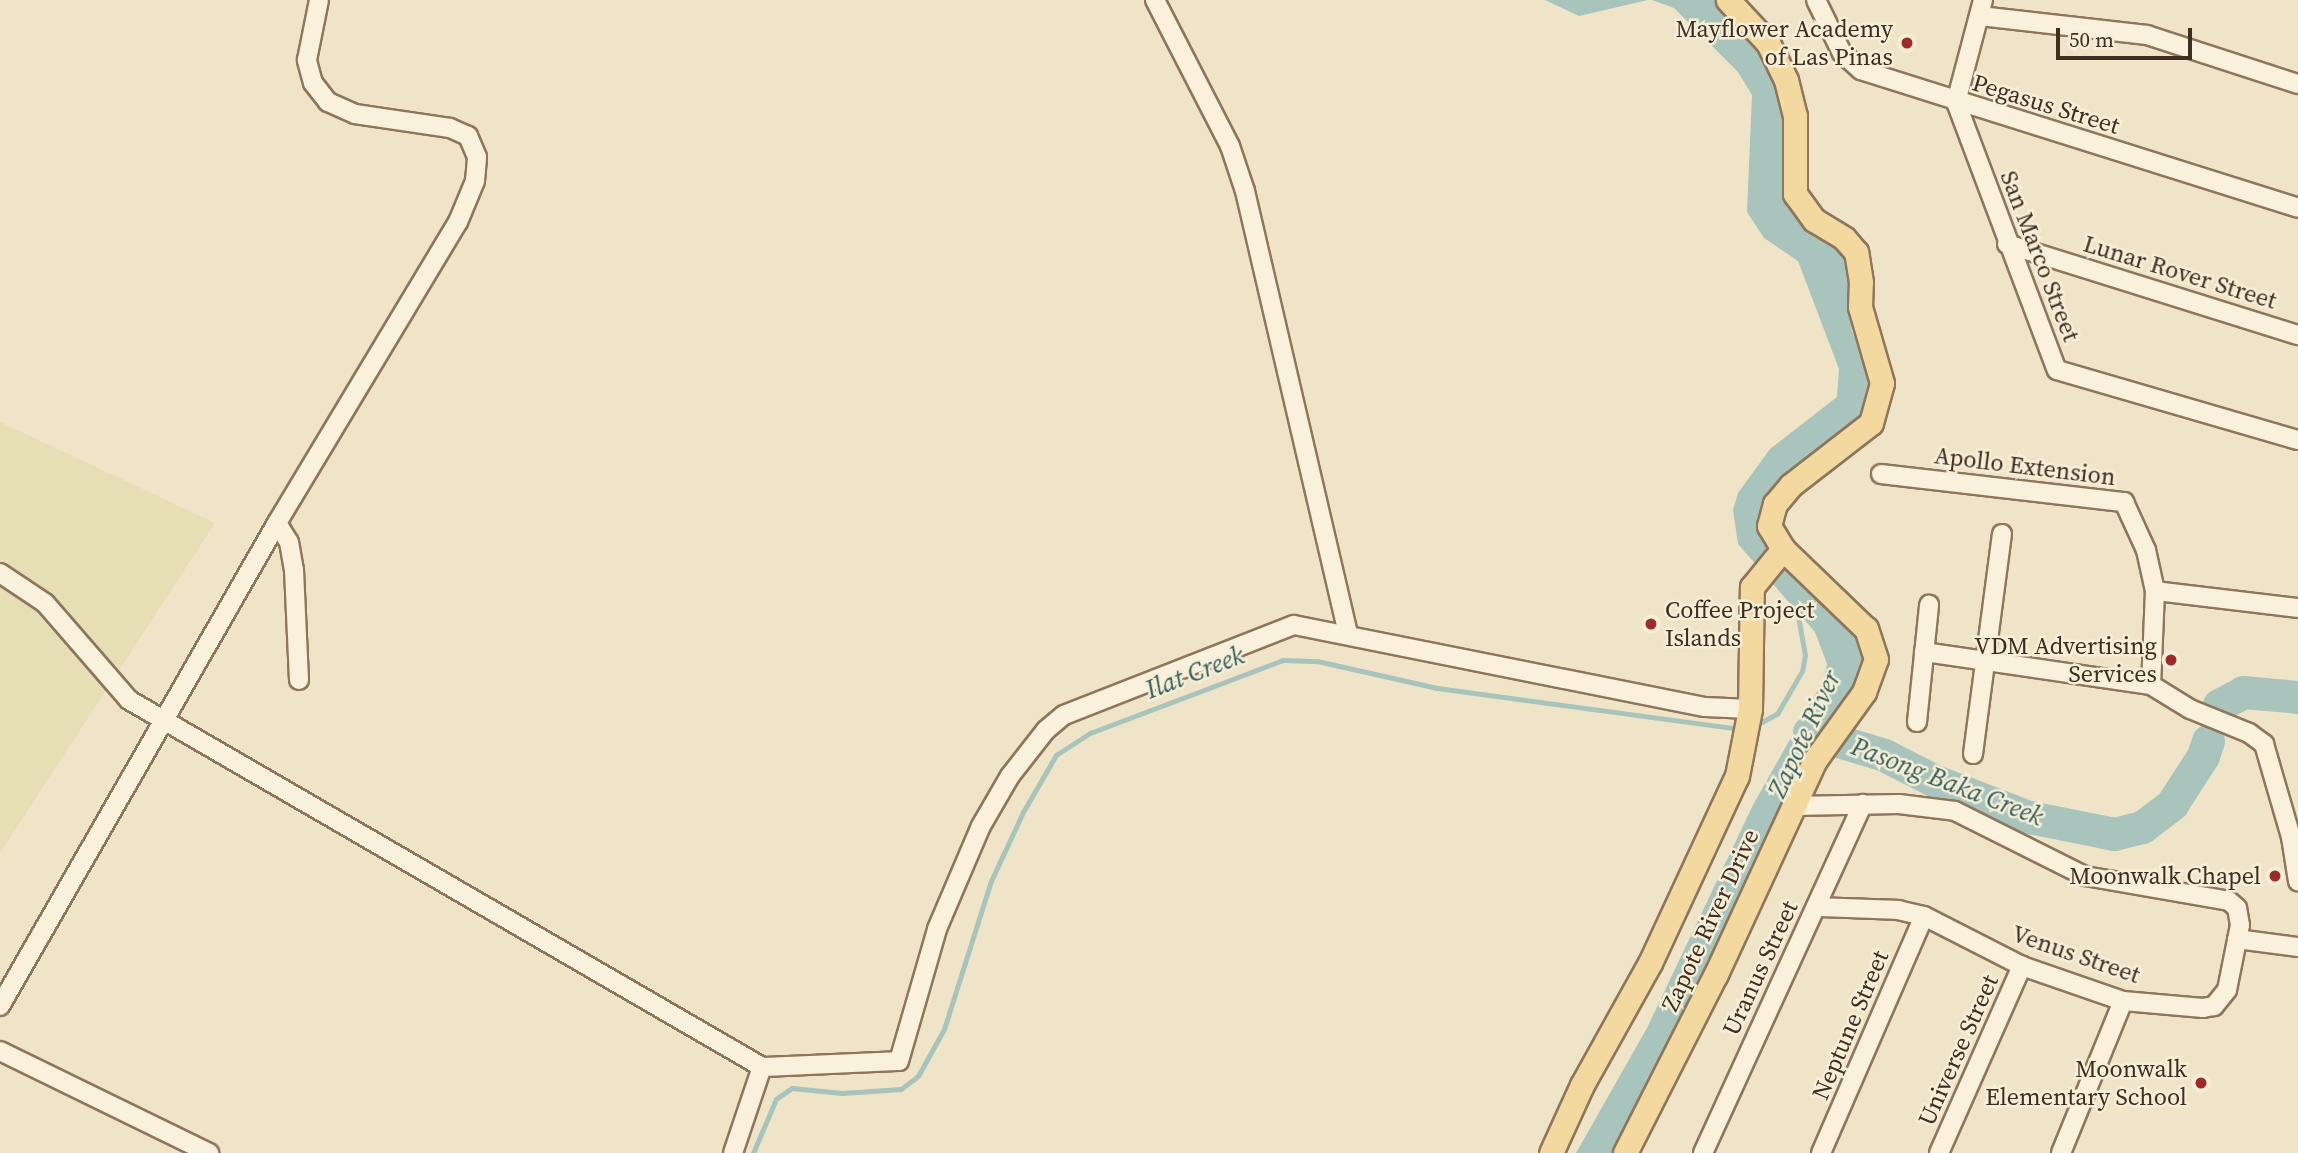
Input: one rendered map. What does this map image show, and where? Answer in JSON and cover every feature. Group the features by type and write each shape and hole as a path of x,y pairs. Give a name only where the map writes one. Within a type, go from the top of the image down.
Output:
{"main road":[{"name":"Zapote River Drive","path":"1625,1153 1716,974 1792,806 1826,742 1873,672 1871,638 1858,620 1781,550 1769,526 1776,504 1791,485 1871,423 1882,383 1860,307 1861,282 1856,252 1844,239 1814,219 1795,194 1795,116 1780,63 1728,0"},
{"name":"Zapote River Drive","path":"1551,1153 1582,1085 1650,963 1746,747 1750,713 1750,605 1758,575 1781,550"}],"street":[{"path":"0,1006 277,523 458,222 475,181 477,157 468,136 450,128 355,114 328,102 313,83 307,60 319,0"},
{"path":"1155,0 1230,146 1245,191 1349,634"},
{"name":"Pegasus Street","path":"1816,0 1851,64 1956,102 2298,208"},
{"path":"1956,102 1981,8 2147,35 2298,84"},
{"name":"San Marco Street","path":"1956,102 2007,244 2057,370 2298,440"},
{"name":"Lunar Rover Street","path":"2007,244 2298,335"},
{"name":"Apollo Extension","path":"1881,474 2124,502 2146,550 2155,591 2151,685"},
{"path":"277,523 289,541 294,570 299,680"},
{"path":"1973,754 2002,534"},
{"path":"0,573 45,603 129,700 762,1067 900,1061 937,929 971,850 998,793 1054,721 1278,630 1311,626 1705,707 1750,713"},
{"path":"2155,591 2298,608"},
{"path":"1917,722 1929,605"},
{"path":"1924,652 2151,685 2190,709 2249,733 2263,744 2291,837 2298,881"},
{"path":"1792,806 1863,804 1955,811 2085,876 2221,898 2237,908 2237,939 2298,947"},
{"name":"Uranus Street","path":"1703,1153 1863,804"},
{"name":"Venus Street","path":"1816,907 1899,910 1924,916 2022,966 2123,1001 2214,1006 2227,990 2237,939"},
{"name":"Neptune Street","path":"1822,1153 1924,916"},
{"name":"Universe Street","path":"1939,1153 2022,966"},
{"path":"2061,1153 2123,1001"},
{"path":"0,1051 209,1153"},
{"path":"733,1153 750,1091 762,1067"}],"shaded area":[{"path":"0,422 215,523 0,853"}],"water":[{"path":"1545,0 1648,0 1579,16"},
{"name":"Zapote River","path":"1652,0 1720,0 1782,83 1790,136 1789,207 1851,261 1847,289 1852,331 1869,373 1868,400 1856,422 1838,441 1802,461 1782,483 1767,519 1852,622 1871,662 1615,1153 1576,1153 1647,1028 1753,805 1824,679 1827,664 1815,632 1738,544 1733,510 1738,493 1770,449 1837,397 1839,369 1798,261 1764,238 1747,212 1752,95 1738,72 1674,8"}],"waterway":[{"name":"Ilat Creek","path":"1754,726 1777,714 1802,671 1805,655 1796,605"},
{"name":"Ilat Creek","path":"753,1153 776,1099 792,1088 842,1093 901,1089 918,1076 944,1029 991,881 1023,812 1056,755 1090,733 1283,660 1317,661 1437,688 1741,729"},
{"name":"Pasong Baka Creek","path":"2217,712 2219,705 2243,692 2298,697"},
{"name":"Pasong Baka Creek","path":"1809,732 1884,755 1935,781 2029,817 2114,834 2142,827 2172,804 2203,756 2208,741"}],"place":[{"name":"Mayflower Academy of Las Pinas","path":"1907,43"},
{"name":"Coffee Project Islands","path":"1651,624"},
{"name":"VDM Advertising Services","path":"2171,660"},
{"name":"Moonwalk Chapel","path":"2275,876"},
{"name":"Moonwalk Elementary School","path":"2201,1083"}]}
